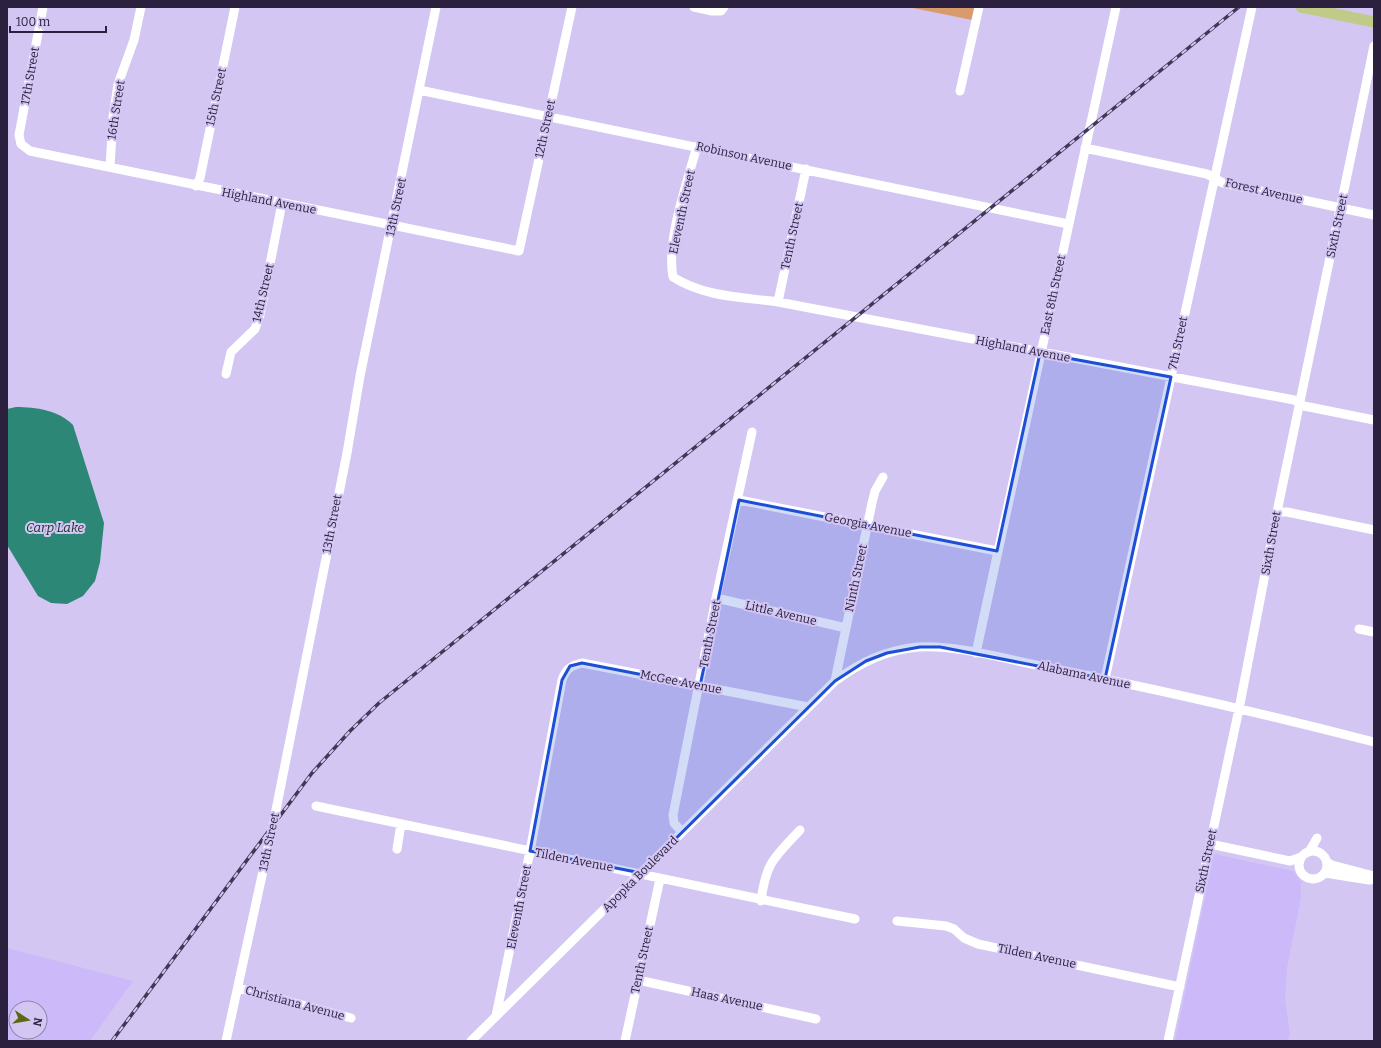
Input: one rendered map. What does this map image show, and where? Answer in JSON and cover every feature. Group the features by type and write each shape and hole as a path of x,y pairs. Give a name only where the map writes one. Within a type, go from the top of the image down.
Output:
{"main road":[{"path":"1301,7 1374,22"}],"street":[{"name":"17th Street","path":"21,144 19,135 43,7"},
{"name":"16th Street","path":"110,167 113,117 118,84 134,40 141,7"},
{"name":"15th Street","path":"196,186 200,178 235,7"},
{"name":"13th Street","path":"226,1041 273,825 347,453 360,376 436,7"},
{"name":"12th Street","path":"519,251 572,7"},
{"path":"694,7 712,11 723,9"},
{"path":"960,91 979,7"},
{"name":"East 8th Street","path":"976,653 1116,7"},
{"name":"7th Street","path":"1105,679 1252,7"},
{"name":"Sixth Street","path":"1168,1041 1239,709 1299,403 1374,46"},
{"name":"Robinson Avenue","path":"419,90 548,118 696,146 1068,224"},
{"name":"Highland Avenue","path":"21,144 30,151 282,204 519,251"},
{"name":"Eleventh Street","path":"674,277 671,264 679,213 696,146"},
{"name":"Forest Avenue","path":"1085,148 1207,174 1223,183 1374,215"},
{"name":"Tenth Street","path":"778,302 806,169"},
{"name":"14th Street","path":"226,374 231,352 255,328 260,315 282,204"},
{"name":"Highland Avenue","path":"674,277 685,285 710,293 778,302 1040,353 1294,400 1304,406 1374,420"},
{"name":"Tenth Street","path":"682,832 674,823 673,819 716,598 752,432"},
{"name":"Ninth Street","path":"835,680 875,491 883,477"},
{"name":"Georgia Avenue","path":"738,500 997,551"},
{"path":"1277,512 1287,512 1374,530"},
{"name":"Little Avenue","path":"716,598 846,628"},
{"path":"1359,629 1374,632"},
{"name":"Alabama Avenue","path":"808,707 835,680 866,661 899,649 930,647 976,653 1105,679 1239,709 1374,742"},
{"name":"McGee Avenue","path":"562,680 565,671 570,666 582,663 808,707"},
{"name":"Eleventh Street","path":"496,1016 530,851 562,680"},
{"name":"Apopka Boulevard","path":"471,1041 808,707"},
{"name":"Tilden Avenue","path":"316,806 640,873 660,879 762,901 855,919"},
{"path":"397,849 401,824"},
{"path":"762,901 764,879 772,861 800,830"},
{"path":"1300,870 1299,866 1305,854 1319,839 1324,858 1325,873"},
{"path":"1210,844 1290,861 1310,879 1319,878 1325,873 1374,879"},
{"path":"1290,861 1313,851 1332,865 1374,876"},
{"name":"Tenth Street","path":"625,1041 660,879"},
{"name":"Tilden Avenue","path":"897,921 946,926 954,929 964,938 978,944 1180,987"},
{"name":"Haas Avenue","path":"638,980 816,1019"},
{"name":"Christiana Avenue","path":"238,988 351,1018"}],"highlighted area":[{"path":"1040,353 1171,377 1105,679 940,647 920,647 887,653 866,661 835,681 641,873 530,851 562,680 570,666 582,663 700,686 739,500 997,551"}],"shaded area":[{"path":"908,7 975,7 972,20"},
{"path":"1214,854 1293,871 1301,882 1301,898 1287,968 1285,999 1290,1035 1286,1041 1175,1041"},
{"path":"7,948 133,981 90,1041 7,1041"}],"water":[{"name":"Carp Lake","path":"16,407 46,410 61,416 73,425 104,523 100,562 95,581 83,596 67,604 51,603 38,596 7,545 7,409"}],"railway":[{"path":"112,1041 312,773 350,731 379,703 1239,7"}]}
